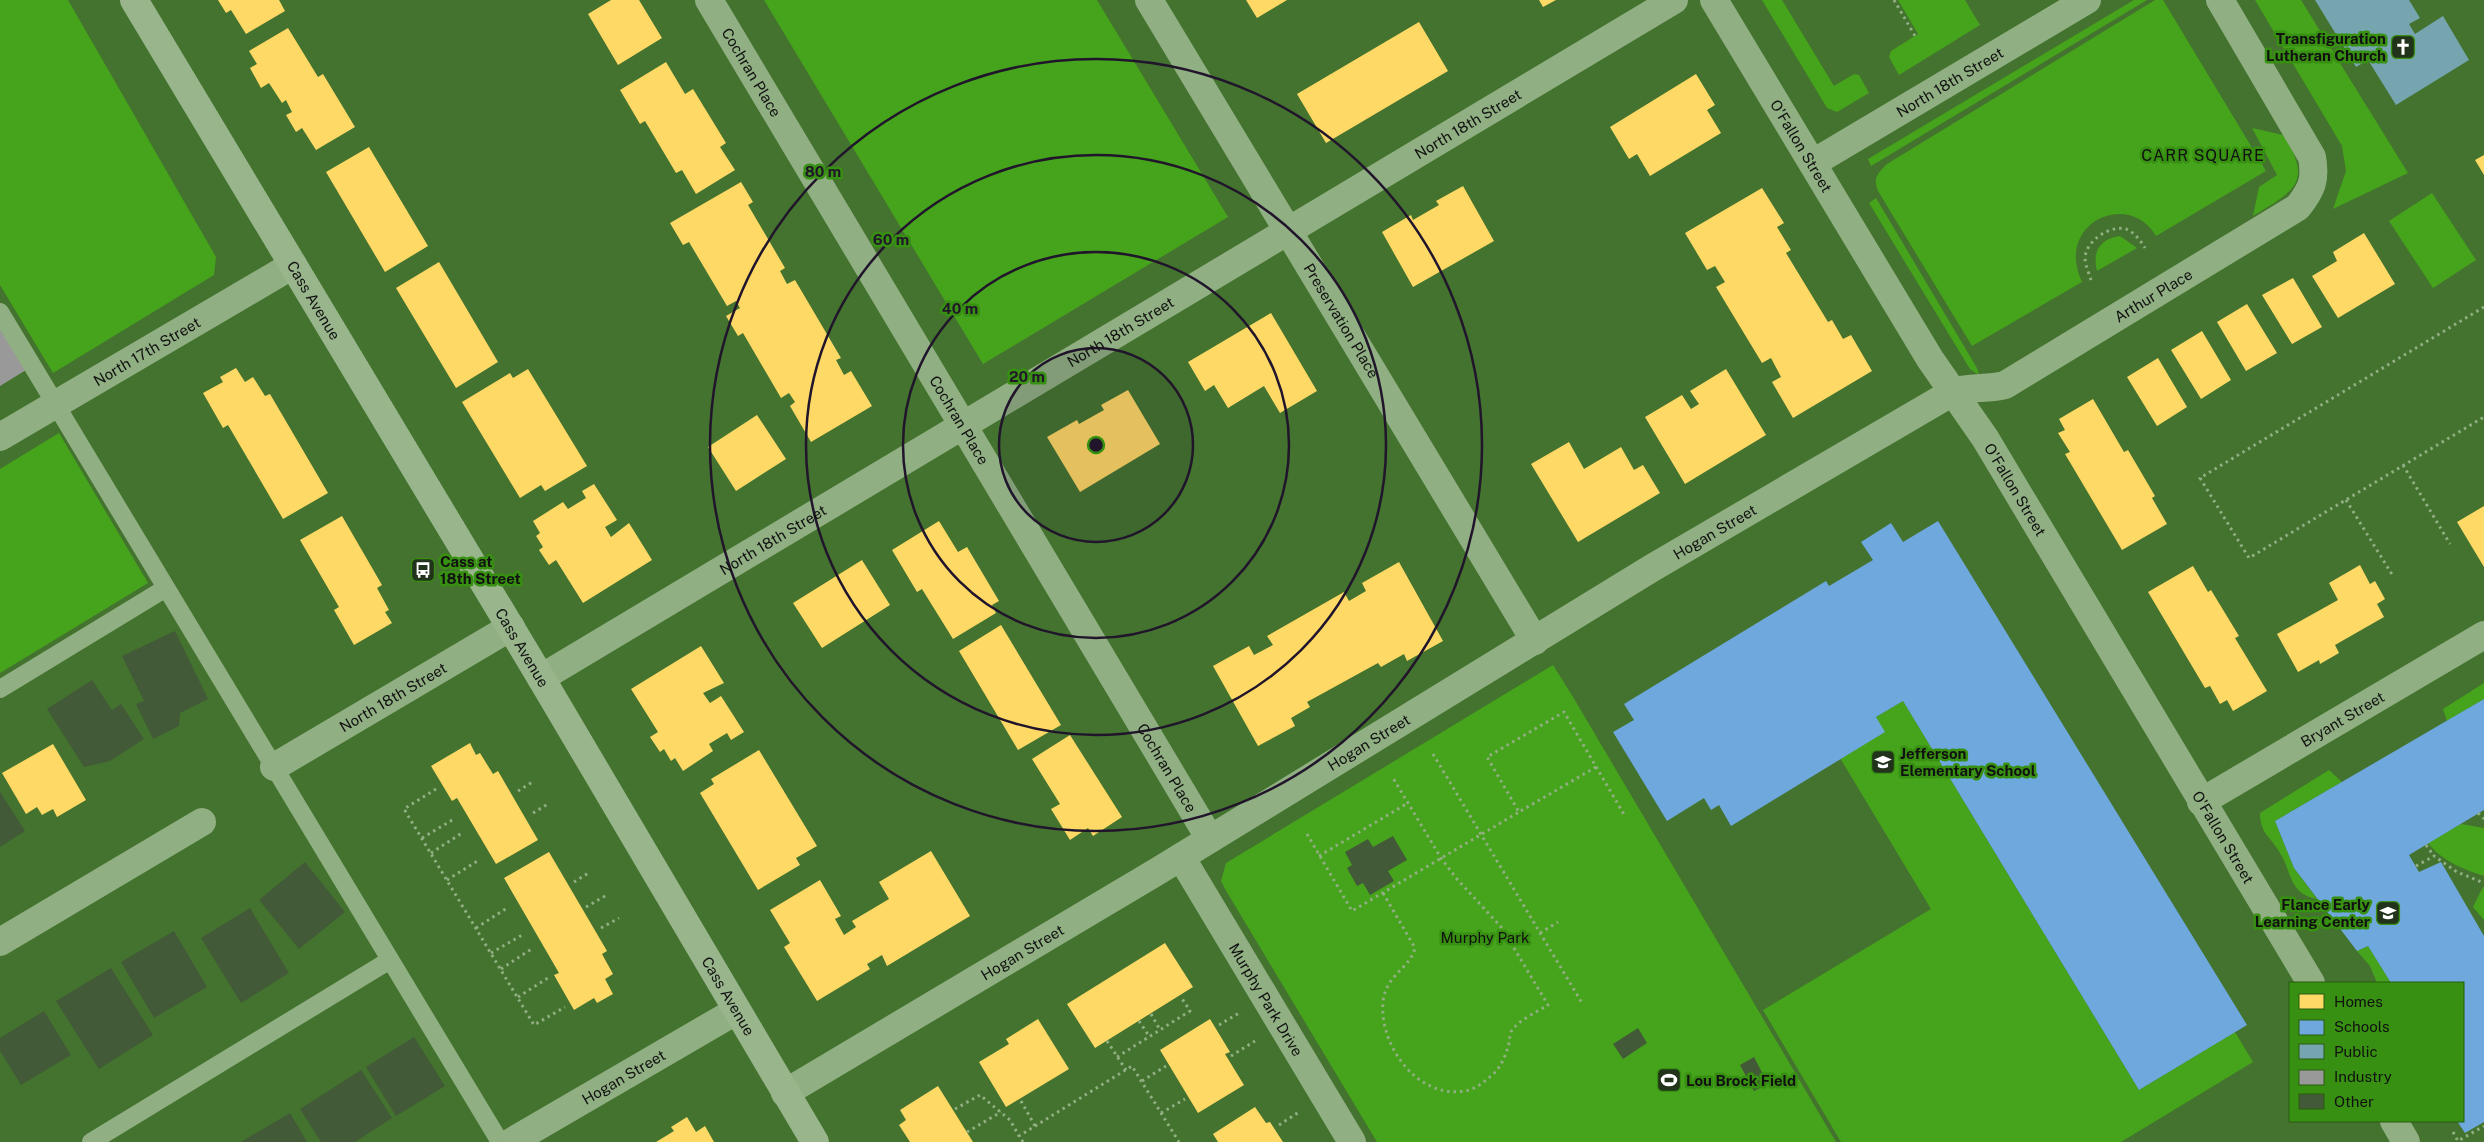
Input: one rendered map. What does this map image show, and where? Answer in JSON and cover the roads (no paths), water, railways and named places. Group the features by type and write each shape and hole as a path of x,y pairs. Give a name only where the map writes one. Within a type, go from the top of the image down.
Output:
{"main road":[{"name":"Cass Avenue","path":"134,0 511,627 815,1142"}],"street":[{"name":"Cochran Place","path":"709,0 1210,839"},
{"name":"Preservation Place","path":"1150,0 1535,641"},
{"name":"North 18th Street","path":"541,678 1674,0"},
{"name":"O'Fallon Street","path":"1714,0 1930,360 1985,438 2309,982"},
{"name":"North 18th Street","path":"1813,164 2087,0"},
{"name":"Arthur Place","path":"1953,392 1993,388 2005,384 2298,207 2309,193 2315,174 2312,157 2220,0"},
{"name":"North 17th Street","path":"0,437 293,265"},
{"name":"Hogan Street","path":"785,1093 1210,839 1652,568 1953,392"},
{"name":"North 18th Street","path":"274,767 511,627"},
{"name":"Bryant Street","path":"2201,802 2484,635"},
{"path":"0,942 202,822"},
{"name":"Murphy Park Drive","path":"1181,856 1352,1142"},
{"name":"Hogan Street","path":"525,1138 736,1011"},
{"path":"2395,1122 2406,1142"}],"lane":[{"path":"0,312 500,1142"},
{"path":"0,688 166,588"},
{"path":"91,1142 390,960"}],"place":[{"name":"Transfiguration Lutheran Church","path":"2403,47"},
{"name":"Cass at 18th Street","path":"423,570"},
{"name":"Jefferson Elementary School","path":"1883,762"},
{"name":"Flance Early Learning Center","path":"2388,913"},
{"name":"Lou Brock Field","path":"1669,1080"}],"district":[{"name":"CARR SQUARE","path":"2203,155"}],"park label":[{"name":"Murphy Park","path":"1485,937"}]}
